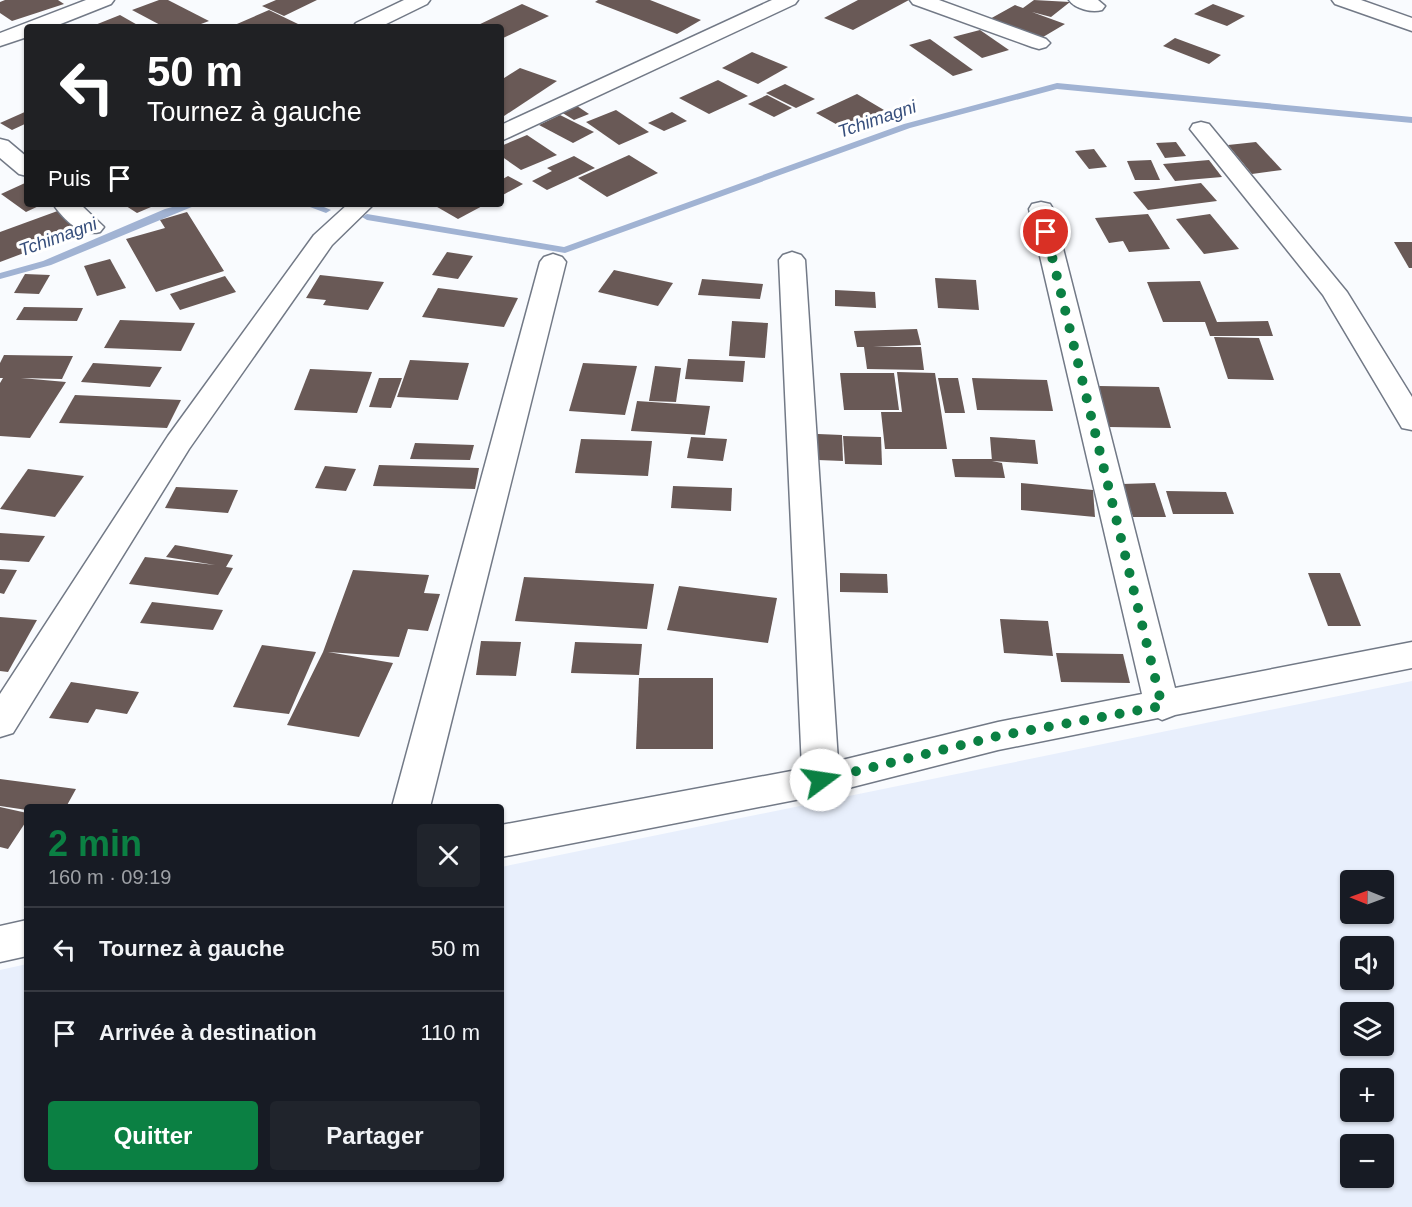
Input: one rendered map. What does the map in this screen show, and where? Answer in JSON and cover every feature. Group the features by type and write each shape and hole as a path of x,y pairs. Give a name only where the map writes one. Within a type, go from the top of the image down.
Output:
{"street":[{"path":"42,24 104,0"},
{"path":"369,24 420,0"},
{"path":"504,133 788,0"},
{"path":"920,0 1039,43"},
{"path":"1342,0 1412,25"},
{"path":"0,40 24,31"},
{"path":"1201,129 1334,292 1412,421"},
{"path":"0,146 24,166"},
{"path":"69,207 91,227"},
{"path":"0,723 178,443 323,240 359,207"},
{"path":"1041,209 1162,706"},
{"path":"792,260 821,780"},
{"path":"412,804 553,262"},
{"path":"504,840 821,780 998,736 1162,706 1412,655"},
{"path":"0,944 24,939"}],"shaded area":[{"path":"1412,681 1412,1207 0,1207 0,970 24,965 24,1182 504,1182 504,866"}],"building":[{"path":"5,0 58,0 64,4 12,21 0,13 0,2"},
{"path":"159,0 168,0 209,21 201,24 158,24 132,10"},
{"path":"276,0 317,0 284,16 262,6"},
{"path":"598,0 650,0 701,20 677,34 595,2"},
{"path":"858,0 909,0 853,30 824,18"},
{"path":"1034,0 1070,2 1051,17 1032,12 1065,24 1038,40 988,20 1015,5 1023,8"},
{"path":"522,4 549,16 504,38 504,24 480,24"},
{"path":"1213,4 1245,16 1227,26 1194,14"},
{"path":"269,10 298,24 237,24"},
{"path":"120,15 136,24 98,24"},
{"path":"980,30 1009,50 982,58 953,37"},
{"path":"1175,38 1221,55 1209,64 1163,46"},
{"path":"930,39 973,70 953,76 909,45"},
{"path":"752,52 788,67 758,84 722,68"},
{"path":"520,68 557,81 504,116 504,78"},
{"path":"718,80 748,96 709,114 679,98"},
{"path":"785,84 815,99 796,108 766,93"},
{"path":"857,94 884,110 843,128 816,113"},
{"path":"767,95 792,108 774,117 748,104"},
{"path":"577,106 589,114 574,120 561,112"},
{"path":"616,110 649,132 619,145 586,122"},
{"path":"24,112 24,124 12,130 0,123"},
{"path":"672,112 687,121 664,131 648,123"},
{"path":"560,115 594,132 573,143 539,125"},
{"path":"527,135 557,155 521,170 504,158 504,145"},
{"path":"1176,142 1186,156 1165,158 1156,143"},
{"path":"1256,142 1282,170 1252,174 1228,145"},
{"path":"1094,149 1107,167 1089,169 1075,151"},
{"path":"629,155 658,173 607,197 578,178"},
{"path":"574,156 595,168 547,190 532,181 552,171 547,168"},
{"path":"1151,160 1160,180 1135,180 1127,161"},
{"path":"1209,160 1222,177 1175,181 1163,164"},
{"path":"508,176 523,184 504,194 504,178"},
{"path":"24,183 24,207 37,207 26,212 1,194"},
{"path":"1201,183 1217,201 1148,210 1133,192"},
{"path":"128,207 151,207 137,213"},
{"path":"437,207 480,207 458,219"},
{"path":"63,209 85,230 0,262 0,232"},
{"path":"187,212 224,271 156,292 126,239 165,228 160,220"},
{"path":"1148,214 1170,249 1129,252 1123,241 1109,243 1095,218"},
{"path":"1210,214 1239,249 1204,254 1176,219"},
{"path":"1394,242 1412,242 1412,268 1409,268"},
{"path":"447,252 473,256 458,279 432,275"},
{"path":"110,259 126,288 97,296 84,266"},
{"path":"614,270 673,283 658,306 598,292"},
{"path":"25,274 50,275 39,294 14,293"},
{"path":"320,275 384,282 368,310 323,305 326,300 306,298"},
{"path":"225,276 236,292 180,310 170,294"},
{"path":"935,278 976,280 979,310 938,308"},
{"path":"702,279 763,284 760,299 698,295"},
{"path":"1200,281 1217,322 1268,321 1273,336 1210,336 1205,322 1163,322 1147,282"},
{"path":"438,288 518,298 504,327 422,317"},
{"path":"835,290 875,292 876,308 835,306"},
{"path":"24,307 83,308 77,321 16,320"},
{"path":"120,320 195,323 181,351 104,348"},
{"path":"732,321 768,323 765,358 729,356"},
{"path":"917,329 921,345 873,347 921,347 924,370 867,369 864,347 857,347 854,331"},
{"path":"1214,337 1259,338 1274,380 1228,379"},
{"path":"4,355 73,356 62,379 21,378 66,382 30,438 0,436 0,383 3,378 0,378 0,363"},
{"path":"688,359 745,361 743,382 685,379"},
{"path":"410,360 469,363 458,400 397,397"},
{"path":"93,363 162,367 150,387 81,382"},
{"path":"583,363 637,366 625,415 569,411"},
{"path":"655,366 681,368 676,402 649,401"},
{"path":"310,369 372,372 357,413 294,410"},
{"path":"897,372 935,373 947,449 885,449 881,412 902,412"},
{"path":"840,373 894,373 899,410 844,410"},
{"path":"379,378 402,378 391,408 369,407"},
{"path":"938,378 958,378 965,413 945,413"},
{"path":"972,378 1047,380 1053,411 977,410"},
{"path":"1099,386 1159,387 1171,428 1109,427"},
{"path":"75,395 181,400 167,428 59,423"},
{"path":"637,401 710,406 705,435 631,431"},
{"path":"818,434 842,435 843,461 818,460"},
{"path":"843,436 881,437 882,465 845,464"},
{"path":"691,437 727,439 723,461 687,458"},
{"path":"990,437 1035,440 1038,464 992,461 1002,463 1005,478 955,477 952,459 992,459"},
{"path":"581,439 652,441 648,476 575,473"},
{"path":"415,443 474,445 470,460 410,459"},
{"path":"379,465 479,468 475,489 373,486"},
{"path":"325,466 356,469 346,491 315,488"},
{"path":"28,469 84,476 55,517 0,509"},
{"path":"1021,483 1093,490 1095,517 1021,510"},
{"path":"1155,483 1166,517 1133,517 1122,484"},
{"path":"673,486 732,488 731,511 671,508"},
{"path":"176,487 238,490 228,513 165,508"},
{"path":"1166,491 1226,492 1234,514 1173,514"},
{"path":"0,533 45,536 29,562 0,560"},
{"path":"175,545 233,555 226,567 233,568 218,595 129,584 145,557 215,565 166,557"},
{"path":"0,569 17,570 4,594 0,593"},
{"path":"353,570 429,575 424,593 440,594 428,631 408,629 399,657 328,652 393,663 359,737 287,725 323,652"},
{"path":"840,573 887,574 888,593 840,592"},
{"path":"1308,573 1340,573 1361,626 1328,626"},
{"path":"524,577 654,584 647,629 515,621"},
{"path":"679,586 777,598 768,643 667,630"},
{"path":"152,602 223,610 213,630 140,623"},
{"path":"0,617 37,620 8,672 0,671"},
{"path":"1000,619 1048,621 1053,656 1004,653"},
{"path":"481,641 521,642 516,676 476,675"},
{"path":"575,642 642,644 639,675 571,673"},
{"path":"262,645 316,652 289,714 233,707"},
{"path":"1056,653 1123,654 1130,683 1061,682"},
{"path":"639,678 713,678 713,749 636,749"},
{"path":"71,682 139,692 127,714 96,709 88,723 49,718"},
{"path":"0,779 76,789 68,804 24,804 24,810 0,806"},
{"path":"0,807 24,812 24,825 8,849 0,847"}],"waterway":[{"name":"Tchimagni","path":"367,217 565,250 907,126 1057,86 1412,120"},
{"name":"Tchimagni","path":"0,276 47,263 183,207"},
{"name":"Tchimagni","path":"316,207 326,210"}],"route":[{"path":"821,780 998,736 1162,706 1046,232"}]}
